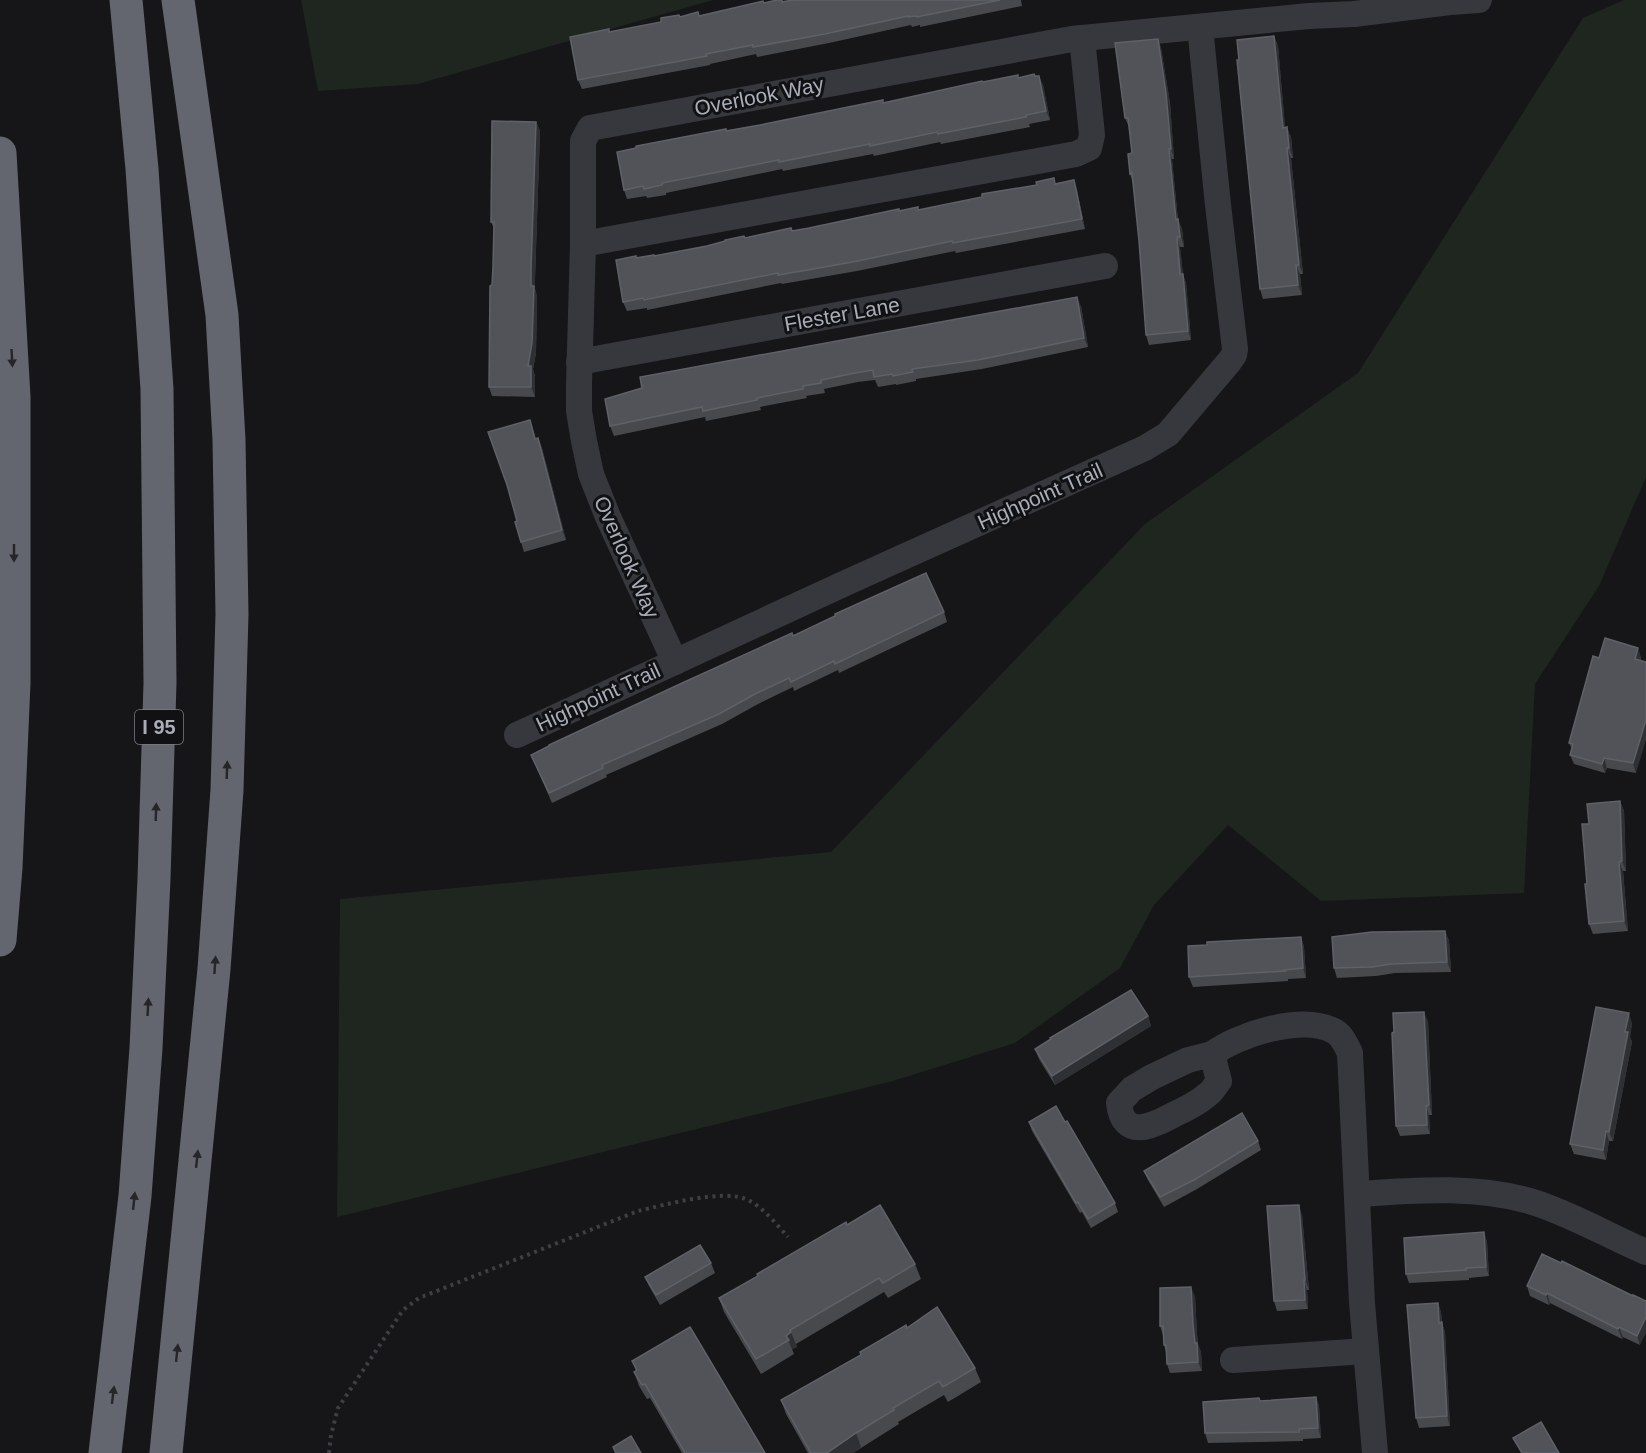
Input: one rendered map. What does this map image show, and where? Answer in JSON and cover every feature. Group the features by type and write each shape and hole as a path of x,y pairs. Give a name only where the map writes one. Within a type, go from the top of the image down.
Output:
{"highway":[{"name":"I 95","path":"105,1453 135,1196 146,1048 160,683 157,389 142,169 126,0"},
{"path":"166,1453 214,969 227,790 232,614 230,440 222,315 178,4"},
{"path":"0,153 14,397 14,683 6,868 0,940"}],"street":[{"name":"Overlook Way","path":"675,662 639,586 591,474 579,411 583,141 590,128 1082,38 1309,16 1354,14 1479,0"},
{"name":"Highpoint Trail","path":"517,735 1159,441 1168,434 1229,363 1235,349 1200,27"},
{"path":"583,244 1076,154 1089,148 1092,135 1082,38"},
{"name":"Flester Lane","path":"579,362 1106,266"},
{"path":"1212,1054 1240,1038 1259,1031 1296,1025 1318,1026 1335,1031 1344,1041 1350,1053 1366,1351 1375,1453"},
{"path":"1358,1194 1438,1189 1483,1193 1534,1203 1644,1245"},
{"path":"1233,1360 1366,1351"}],"path":[{"path":"329,1453 338,1408 404,1310 419,1298 639,1211 673,1203 721,1196 746,1199 770,1216 788,1238"}],"shaded area":[{"path":"301,0 713,0 418,84 318,91"},
{"path":"1624,0 1646,0 1646,477 1599,586 1535,684 1524,893 1321,901 1228,825 1154,905 1120,968 1015,1043 893,1081 337,1217 340,899 831,852 1145,524 1358,373 1583,18"}],"building":[{"path":"782,0 782,2 793,0 1000,0 578,80 570,37 661,22 661,18 679,15 680,17 698,12 699,16 763,1 764,3"},
{"path":"1274,36 1283,128 1287,127 1289,148 1287,148 1299,265 1296,265 1298,285 1260,289 1237,60 1239,60 1237,40"},
{"path":"1158,39 1166,93 1171,149 1169,149 1176,220 1178,219 1180,237 1177,237 1180,274 1183,274 1188,331 1146,335 1139,241 1128,154 1132,153 1115,43"},
{"path":"1034,74 1039,76 1046,111 1026,115 1026,117 779,162 779,160 662,183 662,185 644,189 643,186 624,190 617,152 636,148 636,146 760,125 883,100 883,103 982,81 1018,75 1018,78"},
{"path":"492,121 536,122 531,269 531,286 534,286 532,343 528,366 531,366 531,387 489,387 490,286 492,285 494,222 491,222"},
{"path":"1054,178 1055,184 1074,180 1082,219 623,302 616,260 636,256 636,258 654,256 744,236 745,238 791,228 792,231 899,209 899,211 918,207 918,210 982,197 982,194 1037,185 1036,182"},
{"path":"1077,297 1084,338 978,360 912,369 913,372 893,376 892,374 874,377 873,370 855,373 821,380 821,383 803,386 803,389 757,398 757,400 703,411 702,407 610,426 605,399 642,388 640,377"},
{"path":"530,420 535,439 538,438 562,530 521,542 507,485 488,432"},
{"path":"926,573 944,612 835,664 834,661 791,682 789,678 719,714 602,765 603,768 549,793 531,755 680,684 792,633 793,636 835,614"},
{"path":"1605,638 1638,648 1635,659 1646,662 1646,720 1633,763 1604,758 1602,764 1570,755 1573,744 1569,743 1593,656 1599,658"},
{"path":"1620,801 1622,861 1619,862 1624,921 1589,924 1582,824 1589,824 1587,804"},
{"path":"1445,931 1447,962 1334,968 1332,937 1372,932"},
{"path":"1301,937 1303,968 1189,977 1188,946 1207,945 1207,942"},
{"path":"1131,990 1148,1016 1052,1076 1035,1049"},
{"path":"1596,1007 1629,1013 1625,1032 1628,1032 1609,1132 1606,1131 1603,1150 1570,1144"},
{"path":"1424,1012 1429,1105 1426,1106 1427,1125 1396,1126 1393,1013"},
{"path":"1056,1106 1115,1203 1088,1219 1078,1202 1076,1203 1029,1122"},
{"path":"1242,1113 1258,1141 1194,1180 1160,1197 1144,1171"},
{"path":"880,1205 915,1264 883,1283 879,1278 790,1330 791,1332 786,1336 789,1340 756,1359 719,1298 846,1222 847,1225"},
{"path":"1299,1205 1305,1300 1274,1301 1267,1206"},
{"path":"1484,1232 1486,1267 1406,1274 1404,1238"},
{"path":"700,1245 711,1263 656,1295 645,1277"},
{"path":"1542,1254 1561,1263 1562,1261 1646,1301 1646,1317 1637,1336 1619,1327 1618,1329 1547,1293 1546,1295 1527,1286"},
{"path":"1191,1287 1198,1362 1167,1364 1163,1326 1160,1326 1160,1288"},
{"path":"1438,1303 1439,1323 1442,1322 1447,1416 1416,1418 1407,1305"},
{"path":"937,1307 975,1368 943,1387 939,1381 893,1408 894,1410 827,1453 811,1453 781,1400 861,1355 860,1352 906,1325 907,1328"},
{"path":"690,1327 765,1453 685,1453 645,1384 642,1385 634,1372 637,1370 632,1361"},
{"path":"1316,1397 1318,1428 1299,1429 1299,1432 1205,1433 1203,1402"},
{"path":"1541,1422 1559,1453 1522,1453 1513,1438"},
{"path":"631,1436 641,1453 616,1453 613,1447"}]}
